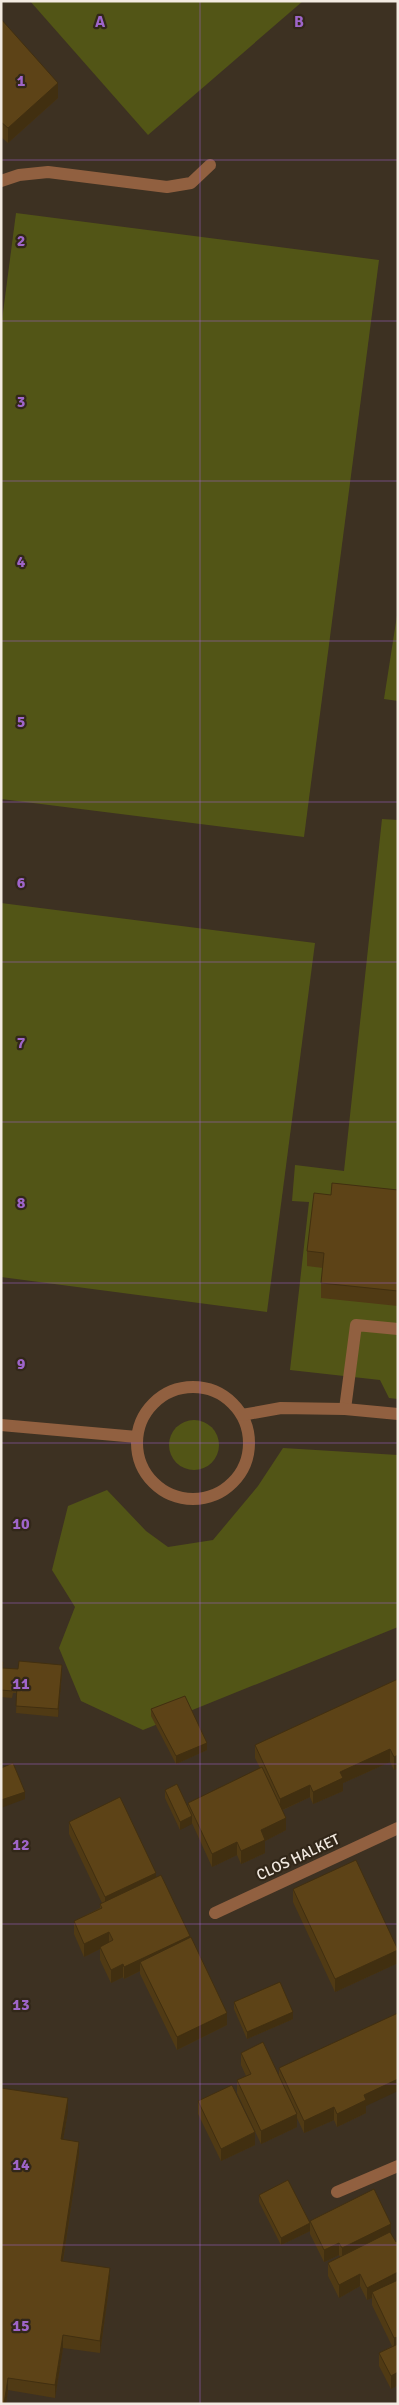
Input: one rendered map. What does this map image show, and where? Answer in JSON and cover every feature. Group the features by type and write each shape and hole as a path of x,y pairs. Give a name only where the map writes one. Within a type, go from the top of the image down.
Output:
{"street":[{"path":"1,181 19,175 48,172 167,187 191,183 210,165"},
{"path":"345,1408 356,1325 398,1329"},
{"path":"199,1387 216,1392 231,1401 242,1415 248,1434 248,1452 242,1470 230,1486 214,1496 195,1500 175,1497 158,1488 146,1474 138,1457 137,1437 141,1420 151,1406 164,1394 181,1388 199,1387"},
{"path":"242,1415 281,1408 345,1408 398,1414"},
{"path":"1,1425 137,1437"},
{"name":"CLOS HALKET","path":"216,1913 397,1831"},
{"path":"337,2192 398,2166"}],"shaded area":[{"path":"30,1 303,1 148,135"},
{"path":"16,213 379,260 304,837 1,799 1,328"},
{"path":"398,609 398,701 384,699"},
{"path":"382,819 398,820 398,1399 389,1398 380,1380 290,1370 309,1202 292,1201 295,1165 344,1171"},
{"path":"1,903 315,943 267,1312 1,1277"},
{"path":"194,1420 204,1422 212,1427 217,1435 219,1445 217,1455 212,1463 204,1468 194,1470 184,1468 176,1463 171,1455 169,1445 171,1435 176,1427 184,1422"},
{"path":"283,1448 398,1455 398,1627 143,1730 81,1701 59,1648 75,1607 52,1570 68,1506 107,1490 146,1531 168,1547 213,1540 258,1486"}],"building":[{"path":"1,19 58,83 8,128 1,122"},
{"path":"332,1183 398,1190 398,1291 321,1283 324,1253 307,1251 314,1193 331,1195"},
{"path":"19,1661 62,1665 58,1709 16,1706 17,1685 13,1685 12,1691 1,1690 1,1662 3,1662 2,1668 18,1669"},
{"path":"398,1679 398,1755 394,1757 390,1749 340,1772 343,1778 313,1792 310,1785 280,1799 255,1745"},
{"path":"185,1696 207,1743 176,1756 151,1709"},
{"path":"13,1763 25,1792 1,1800 1,1768"},
{"path":"262,1767 286,1818 261,1830 265,1840 241,1851 237,1842 212,1854 188,1803"},
{"path":"177,1784 192,1816 180,1822 165,1790"},
{"path":"120,1797 156,1873 105,1897 69,1822"},
{"path":"356,1860 398,1950 335,1979 293,1889"},
{"path":"161,1875 190,1936 124,1967 123,1964 111,1970 100,1947 113,1940 109,1932 84,1944 74,1921 102,1908 100,1904"},
{"path":"191,1937 227,2013 177,2037 140,1962"},
{"path":"280,1982 293,2012 247,2032 234,2002"},
{"path":"398,2013 398,2079 364,2095 366,2100 337,2114 334,2107 304,2121 279,2068"},
{"path":"263,2042 297,2114 261,2131 237,2080 251,2074 241,2053"},
{"path":"232,2085 255,2132 221,2149 198,2101"},
{"path":"1,2088 68,2098 61,2139 79,2142 61,2261 110,2268 100,2341 63,2335 55,2385 8,2378 4,2404 1,2404"},
{"path":"288,2180 310,2223 281,2238 259,2195"},
{"path":"374,2189 391,2224 342,2248 339,2243 324,2250 310,2221"},
{"path":"390,2232 396,2242 398,2241 398,2272 367,2288 360,2274 339,2285 328,2263"},
{"path":"398,2280 398,2337 394,2338 372,2292"},
{"path":"398,2344 398,2372 391,2376 379,2353"}]}
